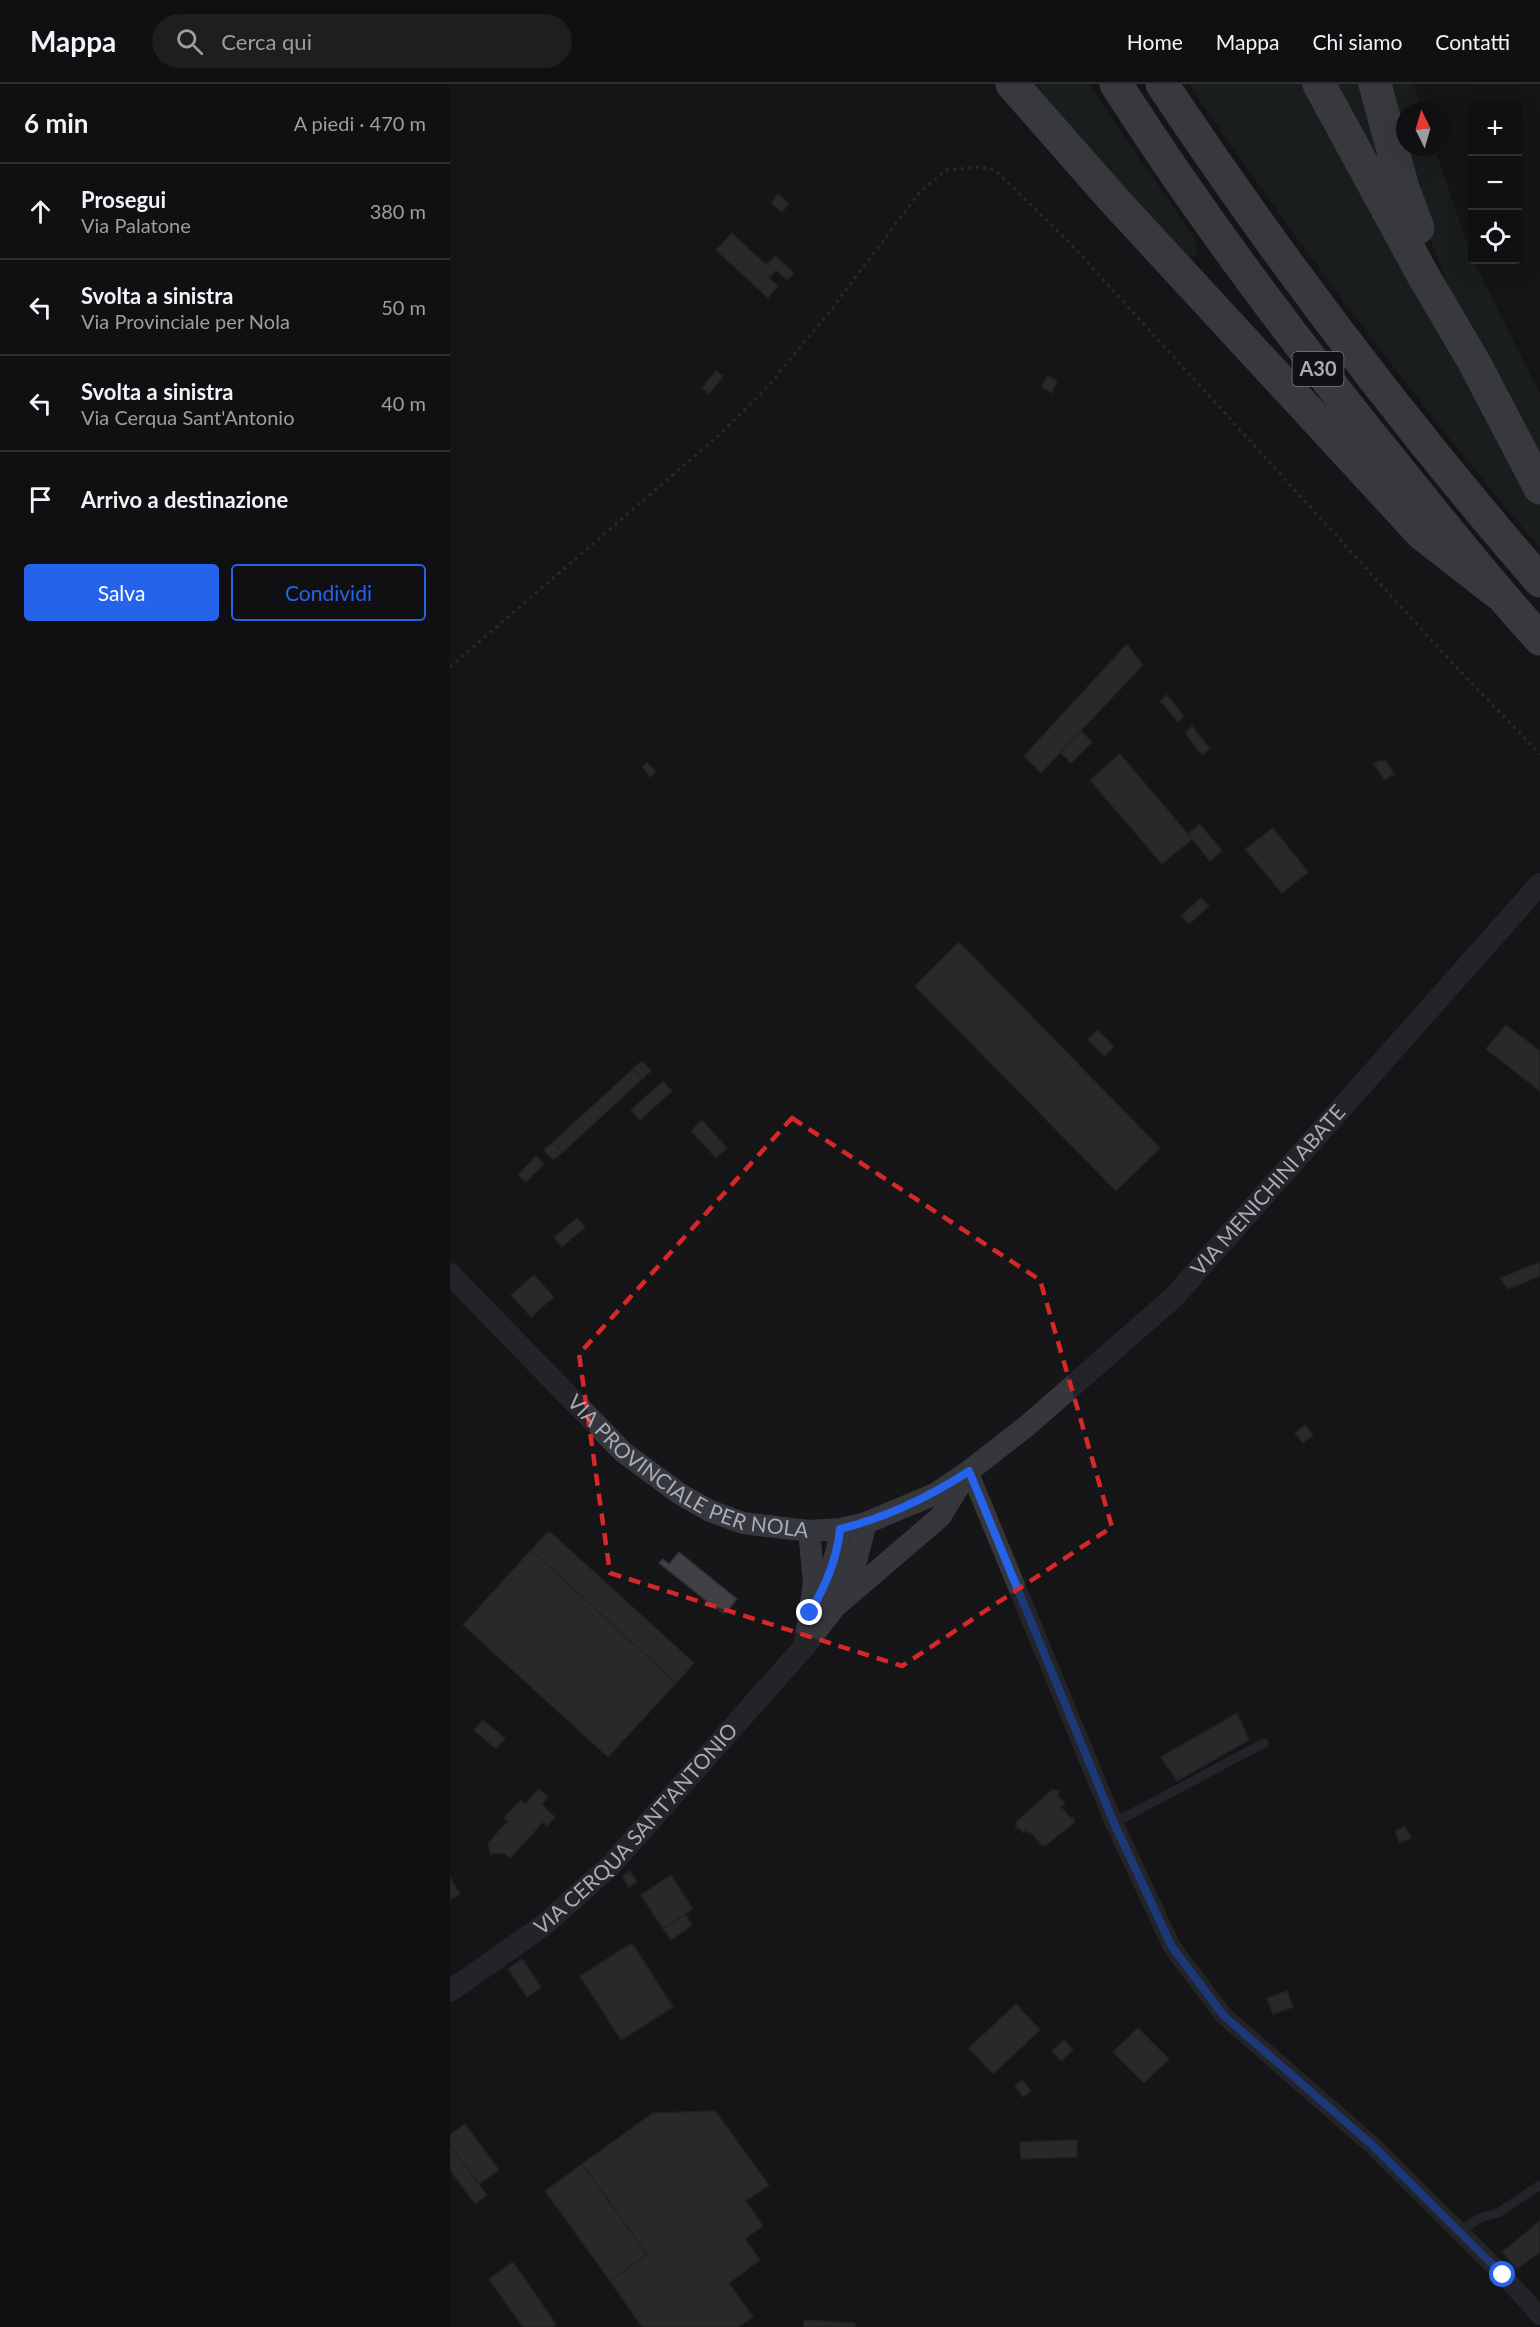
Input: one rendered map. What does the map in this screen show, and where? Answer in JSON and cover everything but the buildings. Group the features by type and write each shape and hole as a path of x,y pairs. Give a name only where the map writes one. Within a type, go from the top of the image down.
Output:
{"highway":[{"path":"1012,84 1113,199 1422,534 1499,594"},
{"name":"A30","path":"1116,84 1206,216 1317,368 1499,594 1540,639"},
{"name":"A30","path":"1162,84 1236,195 1370,376 1540,581"},
{"path":"1319,84 1424,277 1474,362 1540,488"},
{"path":"1375,84 1402,188 1474,362"}],"street":[{"name":"VIA MENICHINI ABATE","path":"969,1471 1028,1425 1174,1297 1540,884"},
{"name":"VIA PROVINCIALE PER NOLA","path":"450,1274 623,1452 710,1511 743,1523 808,1531 840,1529 866,1522 935,1494 969,1471"},
{"name":"VIA CERQUA SANT'ANTONIO","path":"450,1991 544,1925 611,1865 836,1608 940,1517 969,1471"},
{"path":"969,1471 1114,1823 1172,1947 1224,2016 1371,2144 1540,2316"},
{"name":"VIA CERQUA SANT'ANTONIO","path":"836,1608 852,1576 866,1522"},
{"path":"810,1613 826,1582 838,1546 840,1529"},
{"path":"804,1647 814,1583 808,1531"}],"lane":[{"path":"1114,1823 1264,1743"},
{"path":"1459,2232 1480,2218 1498,2213 1540,2185"}],"path":[{"path":"450,667 709,444 764,392 831,310 919,192 946,170 979,166 995,170 1010,182 1069,242 1455,666 1540,754"}],"highlighted area":[{"path":"792,1118 1040,1280 1112,1527 902,1666 610,1573 579,1354"}],"shaded area":[{"path":"1024,84 1089,84 1194,238 1198,249 1196,255 1188,259"},
{"path":"1189,84 1312,84 1540,498 1540,548 1447,435 1358,320 1272,203"},
{"path":"1330,84 1366,84 1377,149 1370,151"},
{"path":"1382,84 1414,84 1419,102 1396,102 1396,133"},
{"path":"1403,156 1437,156 1468,246 1468,264 1475,264 1540,394 1540,465 1462,316 1417,202"}],"route":[{"path":"810,1613 826,1582 838,1546 840,1529 902,1510 935,1494 969,1471 1114,1823 1172,1947 1224,2016 1371,2144 1503,2275"}]}
